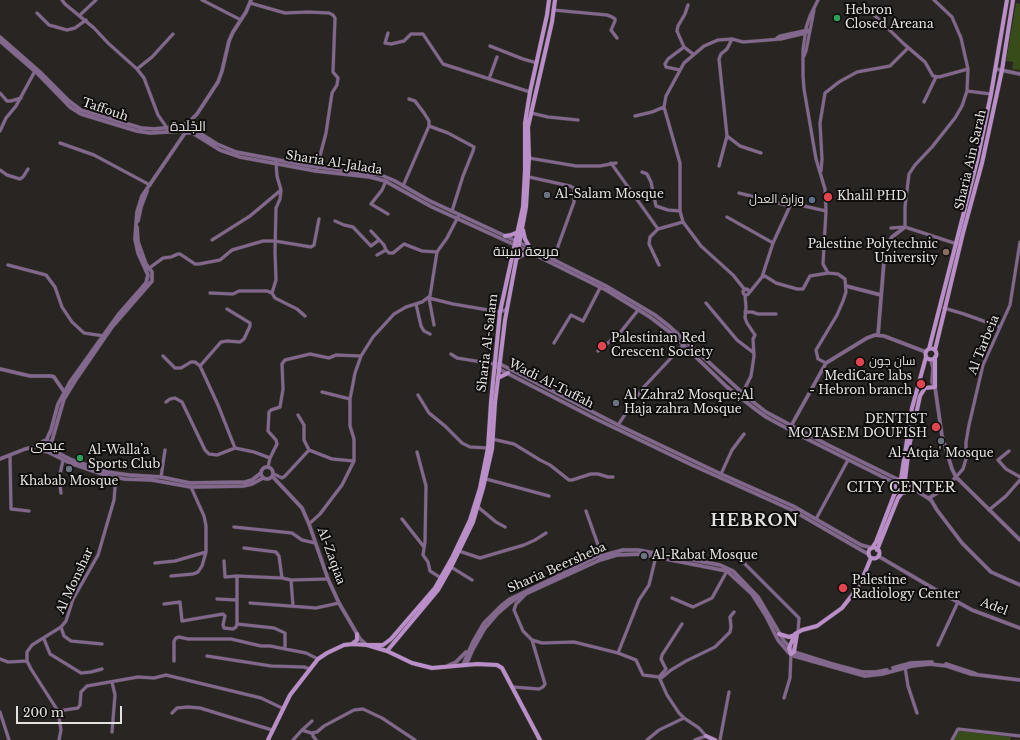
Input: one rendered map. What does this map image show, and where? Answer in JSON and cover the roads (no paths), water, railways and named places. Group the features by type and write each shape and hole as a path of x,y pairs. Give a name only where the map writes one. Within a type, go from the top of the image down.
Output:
{"main road":[{"name":"Sharia Al-Salam","path":"387,651 438,590 473,522 486,479 492,439 499,366 524,197 524,131 530,92 549,0"},
{"name":"Sharia Al-Salam","path":"367,645 383,645 391,640 435,588 452,558 470,520 480,488 488,448 494,364 500,312 526,207 529,178 528,131 555,0"},
{"name":"Sharia Ain Sarah","path":"935,387 935,350 991,94 1008,0"},
{"name":"Sharia Ain Sarah","path":"900,480 912,408 927,350 982,163 1002,70 1013,0"},
{"path":"516,258 530,251 522,228"},
{"path":"505,236 518,232"},
{"path":"927,350 935,350"},
{"path":"926,357 931,360 935,357"},
{"path":"498,378 503,374 508,373"},
{"path":"779,634 789,637 817,626 842,608 853,594 863,577 870,556 869,551 876,542 896,490 895,486 900,480 920,396 925,388 935,387"},
{"path":"870,556 874,559 878,556 877,550 898,498 906,491 908,486 900,480"},
{"path":"896,490 902,493"},
{"path":"872,548 877,550"},
{"path":"792,653 789,648 796,633"},
{"path":"792,653 796,633"},
{"path":"353,644 357,640 357,634"},
{"path":"268,740 282,708 290,695 318,659 344,645 353,644 367,645 387,651 412,663 432,668 477,664 497,665 502,668 513,687 540,740"},
{"path":"706,736 715,740"}],"street":[{"path":"62,0 86,20 108,43 137,69 144,78 158,115 167,130"},
{"path":"80,15 96,0"},
{"path":"202,0 241,20"},
{"path":"818,0 807,31 803,76 816,159 825,189 826,211 823,275"},
{"path":"905,227 905,208 909,174 914,165 932,147 955,118 962,106 967,91 968,69 962,38 952,17 934,0"},
{"path":"0,459 25,449 40,446 42,442 46,441 58,404 104,336 150,284 152,272 148,270 138,242 137,231 141,207 150,185 183,130 185,124 197,114 218,82 229,41 250,1 285,13 329,13 334,16 333,72 338,78 337,85 332,93 326,133 317,169"},
{"path":"688,4 677,31 684,47 693,54"},
{"path":"868,9 908,48 925,62 931,74 936,77 968,69"},
{"path":"553,10 607,15 612,17 615,21 611,30 617,38"},
{"path":"37,13 49,25 67,30 75,28 86,20"},
{"path":"747,294 743,293 745,290 732,275 701,246 683,222 680,211 680,162 664,107 666,96 684,62 704,46 718,40 732,39 743,42 756,42 777,38 781,39 807,31"},
{"path":"137,69 152,57 173,34"},
{"path":"388,34 384,43 391,44 404,41 411,34 424,34 443,64 530,92"},
{"path":"0,37 40,72 69,101 81,110 141,128 167,130 192,129 197,114"},
{"path":"719,166 727,136 719,59 721,54 727,49 732,39"},
{"name":"Taffouh","path":"0,41 35,72 70,107 81,114 137,131 150,133 167,130"},
{"path":"490,46 537,63"},
{"path":"680,70 666,67 665,64 668,59 684,47"},
{"path":"821,173 822,159 820,123 825,93 839,82 857,72 890,66 908,48"},
{"path":"489,79 497,57"},
{"path":"996,70 1020,74"},
{"path":"0,131 1,125 16,106 35,72"},
{"path":"924,102 936,77"},
{"path":"967,91 991,94"},
{"path":"0,93 7,101 21,98"},
{"path":"403,186 429,126 429,121 424,113 415,102 409,99"},
{"path":"635,116 664,107"},
{"path":"531,113 548,117 578,120"},
{"path":"0,117 6,118"},
{"name":"Sharia Al-Jalada","path":"188,123 192,129 226,153 240,157 370,177 386,181 420,200 517,244"},
{"path":"429,126 474,147 474,151 463,176 452,212"},
{"path":"727,136 740,146 761,153"},
{"path":"60,143 94,155 150,185"},
{"path":"529,158 576,166 600,166 616,163"},
{"path":"272,293 276,280 276,208 280,199 281,190 277,176 276,162"},
{"path":"611,163 658,228"},
{"path":"0,170 7,175 20,178 23,177 28,169"},
{"name":"Sharia Al-Jalada","path":"317,169 376,174 387,177 452,212 458,217 505,236 517,244"},
{"path":"642,172 647,174 651,182 656,206 668,210 680,211"},
{"path":"529,178 574,188 574,202 553,260"},
{"path":"386,181 382,190 371,204 388,214"},
{"path":"212,240 250,216 281,190"},
{"path":"739,193 790,206 795,204 826,211"},
{"path":"739,397 751,376 754,353 753,339 755,335 747,323 745,312 747,294 762,277 773,243 790,206"},
{"path":"434,325 429,298 434,281 437,252 447,238 458,217"},
{"path":"727,217 773,243"},
{"path":"148,270 163,258 178,254 195,264 199,264 220,260 232,250 263,241 275,241 311,247 314,244 319,219"},
{"path":"335,221 352,227 371,246 379,240"},
{"path":"659,265 649,244 650,237 658,228 683,222"},
{"path":"878,335 885,249 892,237 905,227"},
{"path":"891,228 905,227 958,245"},
{"path":"370,231 384,245 389,253 393,253 404,244 422,251 437,252"},
{"name":"Al Tarbeia","path":"956,477 963,469 966,459 966,442 969,425 983,365 1010,305 1020,242"},
{"path":"517,244 640,308"},
{"path":"377,255 386,250"},
{"path":"530,251 553,260 606,286 669,326 684,343 739,397 755,409 900,480"},
{"path":"823,264 828,273"},
{"path":"8,265 46,275 55,287 62,307 72,322 84,333 104,336"},
{"path":"762,277 765,276 776,283 797,289 803,289 810,276 828,273 843,276 846,286 843,301 837,315 816,350 818,359 826,363"},
{"path":"846,286 881,294"},
{"path":"554,343 571,315 583,321 600,288"},
{"path":"210,293 233,294 239,291 248,290 267,291 272,293 275,298 297,309 305,316"},
{"path":"309,524 320,514 342,486 354,461 354,440 350,426 350,399 354,374 361,356 373,338 394,314 406,307 429,298 453,304 500,312 507,309"},
{"path":"706,303 737,340 754,353"},
{"path":"416,304 421,326 424,331 430,334"},
{"path":"598,351 619,334 640,308"},
{"path":"944,308 1000,327"},
{"path":"200,366 221,342 240,342 244,340 250,323 227,309"},
{"path":"745,312 776,314"},
{"path":"790,427 826,363 867,338 878,335 927,350"},
{"path":"684,343 766,412 848,460 900,480"},
{"path":"618,425 642,389 684,343"},
{"path":"268,467 270,458 277,443 268,431 269,412 280,407 283,389 282,364 285,360 310,354 329,358 336,355 361,356"},
{"path":"451,354 458,358 494,364"},
{"path":"162,356 175,368 181,368 191,362 195,362 200,366 218,405 235,448"},
{"path":"931,360 933,368 932,382 935,387 942,436 948,460 956,477 1020,540"},
{"name":"Wadi Al-Tuffah","path":"494,364 618,425 767,494 862,545 872,548"},
{"name":"Wadi Al-Tuffah","path":"499,366 508,373 638,439 792,510 870,556"},
{"path":"0,369 30,376 51,376 57,380 65,394 48,452"},
{"path":"322,392 350,399"},
{"path":"418,395 429,413 462,443 470,447 488,448"},
{"path":"166,402 175,398 182,402 205,450 208,453 216,456 235,448 254,452 270,458"},
{"path":"298,415 304,425 304,440 309,450 332,459 354,461"},
{"path":"721,474 732,450 744,434"},
{"path":"492,439 514,444 550,465 569,480 590,474 613,477"},
{"path":"46,441 60,454 116,476 161,477 190,483 237,483 252,480 261,473 262,470 268,467"},
{"path":"40,446 42,451 48,452 70,463 116,476 152,480 191,487 243,486 252,484 263,478 268,480 273,475"},
{"path":"161,477 165,450"},
{"path":"273,475 282,478 285,476 309,450"},
{"path":"989,510 1006,496 1020,479 1006,469 998,460 1009,451"},
{"path":"417,452 426,486 423,556 428,562 429,570 441,578"},
{"path":"10,455 11,510 29,511"},
{"path":"61,493 59,479 63,460"},
{"path":"816,519 848,460"},
{"path":"268,467 273,470 273,475"},
{"path":"261,473 263,478"},
{"name":"Al-Zaqiaa","path":"273,475 302,508 328,579 339,603 360,639 367,645"},
{"name":"Al Monshar","path":"27,662 26,656 28,648 61,627 66,621 73,599 98,555 114,500 116,476"},
{"path":"929,498 947,487 956,477"},
{"path":"486,479 548,496"},
{"path":"908,486 929,498 933,502 937,510 962,543 991,572 1020,585"},
{"path":"171,576 193,574 198,572 202,566 206,552 206,526 204,516 191,487"},
{"path":"478,507 505,527"},
{"path":"586,511 602,556"},
{"path":"402,519 424,547"},
{"path":"234,526 292,533 302,540 315,543"},
{"path":"459,551 480,558 524,545 546,533"},
{"path":"244,548 276,552 279,556 282,578"},
{"name":"Sharia Beersheba","path":"464,665 470,648 484,623 510,599 602,556 624,550 638,550 726,567 742,579 758,597 779,634 789,648"},
{"path":"155,563 174,561 206,552"},
{"name":"Sharia Beersheba","path":"464,665 480,636 497,614 511,602 609,557 640,554 727,571"},
{"path":"618,653 638,600 649,585 656,556"},
{"name":"Adel","path":"878,556 972,610 1020,628"},
{"path":"224,561 225,577 237,576 282,578 291,580 328,579"},
{"path":"744,563 798,618 796,633"},
{"path":"451,567 472,580"},
{"path":"672,598 693,607 712,598 727,571 752,594 766,616 778,640 792,653 802,658 865,676 874,675 921,662 940,663 972,671 979,675 1020,680"},
{"path":"164,604 180,602 182,621 223,614 225,616 223,625 224,628 233,629 237,624 237,576"},
{"path":"291,580 292,606"},
{"path":"513,687 539,689 545,684 532,640 523,630 514,610 516,604 527,594"},
{"path":"217,599 237,600"},
{"path":"938,645 958,602"},
{"path":"250,603 316,608 339,603"},
{"path":"532,640 542,643 574,642 618,653 636,660 643,676 659,678 686,661 715,647 730,632 730,617 734,612"},
{"path":"237,624 274,628 285,633 285,649"},
{"path":"659,678 666,668 661,659 662,654 682,624"},
{"path":"61,627 64,636 71,641 102,644"},
{"path":"174,661 174,642 178,637 231,639 255,645 270,646 306,653 318,659"},
{"path":"44,638 50,654 81,673 102,669"},
{"path":"442,667 452,665 470,648"},
{"path":"784,698 790,678 792,653"},
{"path":"207,656 271,666 304,667 310,669"},
{"path":"470,656 477,664"},
{"path":"0,659 8,662 27,662 58,711 61,730 59,740"},
{"path":"905,666 908,686 917,713"},
{"path":"58,711 79,708 81,692 85,687 138,677 154,678 168,676 261,698 282,708"},
{"path":"659,678 667,695 684,718 699,728 706,736 695,740"},
{"path":"112,682 115,695 112,732"},
{"path":"720,740 730,692"},
{"path":"172,713 177,708 188,706 200,708 272,730"},
{"path":"302,730 313,733 317,732 324,726 354,710 363,709 382,718 415,740"},
{"path":"0,712 8,740"},
{"path":"647,740 659,730 684,718"},
{"path":"292,740 312,721"},
{"path":"952,740 958,729 1020,736"},
{"path":"313,733 316,740"}],"place":[{"name":"Hebron Closed Areana","path":"837,18"},
{"name":"Al-Salam Mosque","path":"547,195"},
{"name":"Khalil PHD","path":"828,197"},
{"name":"وزارة العدل","path":"812,200"},
{"name":"Palestine Polytechnic University","path":"946,252"},
{"name":"Palestinian Red Crescent Society","path":"602,346"},
{"name":"سان جون","path":"860,362"},
{"name":"MediCare labs - Hebron branch","path":"921,384"},
{"name":"Al Zahra2 Mosque;Al Haja zahra Mosque","path":"616,403"},
{"name":"DENTIST MOTASEM DOUFISH","path":"936,427"},
{"name":"Al-Atqia' Mosque","path":"941,441"},
{"name":"Al-Walla’a Sports Club","path":"80,458"},
{"name":"Khabab Mosque","path":"69,469"},
{"name":"Al-Rabat Mosque","path":"644,556"},
{"name":"Palestine Radiology Center","path":"843,588"}],"district":[{"name":"الجًلَدة","path":"188,127"},
{"name":"مربعة سبتة","path":"526,252"},
{"name":"عيصى","path":"48,446"},
{"name":"CITY CENTER","path":"901,488"},
{"name":"HEBRON","path":"755,521"}]}
